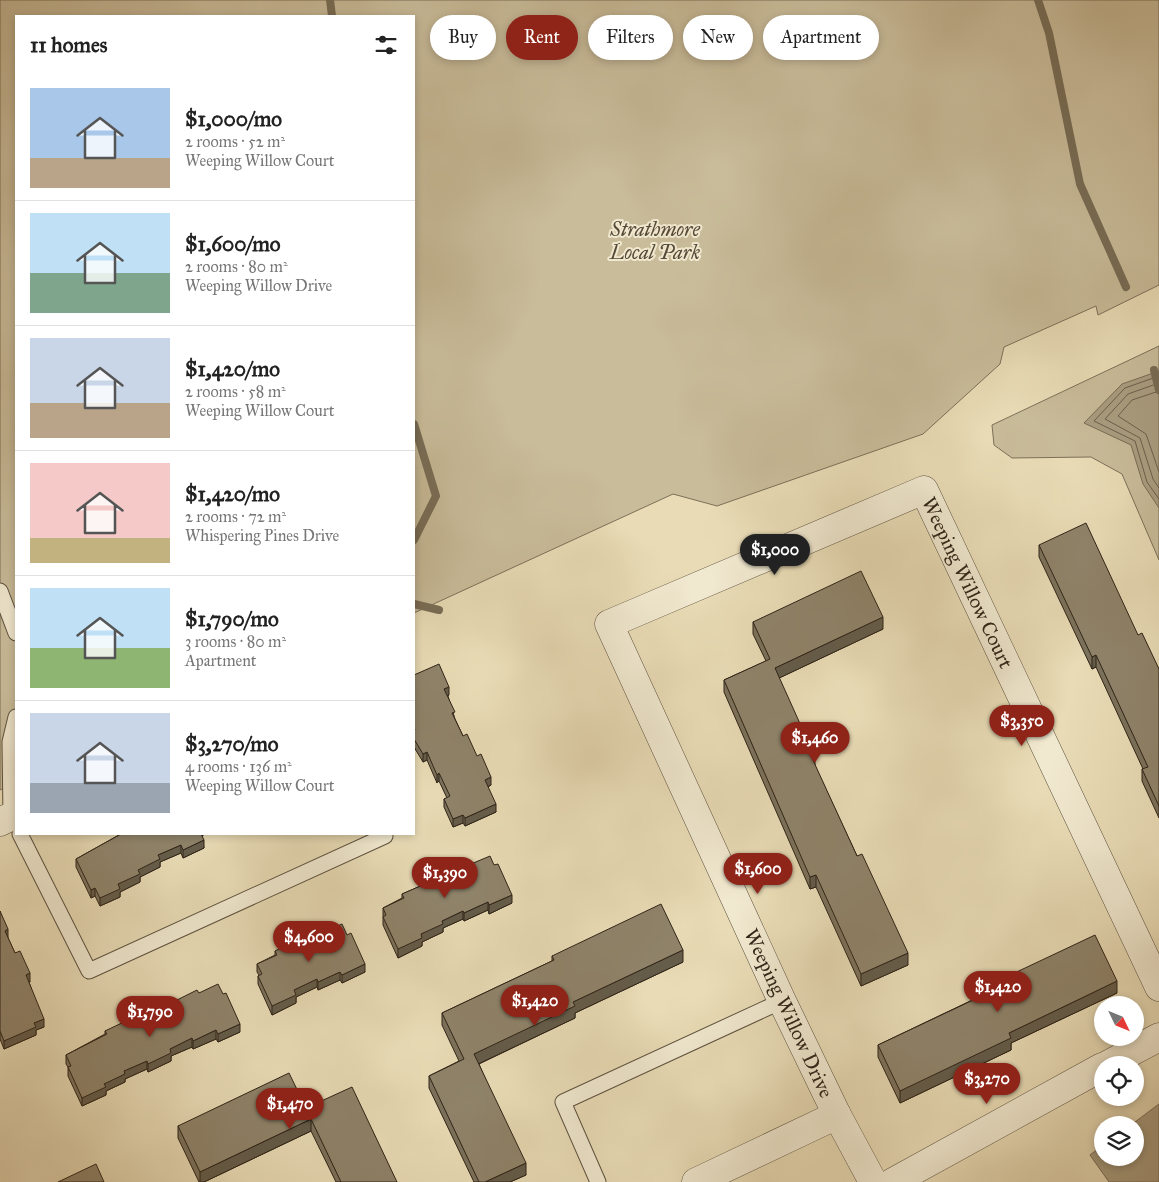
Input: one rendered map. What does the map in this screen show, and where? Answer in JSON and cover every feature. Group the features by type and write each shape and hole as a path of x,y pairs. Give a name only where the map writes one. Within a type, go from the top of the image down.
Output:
{"street":[{"name":"Weeping Willow Court","path":"609,624 924,490 1159,987"},
{"name":"Weeping Willow Drive","path":"609,624 782,1000 837,1115 873,1182"},
{"path":"1124,1056 1159,1037"},
{"path":"893,1182 1094,1071"},
{"path":"696,1182 837,1115"}],"lane":[{"path":"0,591 15,630"},
{"path":"13,823 10,742 15,721"},
{"path":"19,835 89,971 384,835"},
{"path":"598,1182 563,1102 782,1000"}],"green space":[{"name":"Strathmore Local Park","path":"0,0 1159,0 1159,285 1098,315 1096,306 1004,347 1000,364 923,434 717,506 673,494 415,613 415,15 15,15 15,782 0,790"},
{"path":"1159,346 1159,560 1122,474 1091,457 1012,458 994,445 992,425"}],"water":[{"path":"1159,371 1159,508 1143,484 1131,445 1084,423 1122,384"},
{"path":"1159,1104 1159,1182 1109,1182 1098,1166 1144,1166 1143,1116"},
{"path":"1094,1152 1094,1161 1090,1155"}],"building":[{"path":"1086,523 1138,635 1142,633 1159,669 1159,806 1142,769 1148,767 1096,655 1092,657 1039,545"},
{"path":"861,571 883,617 775,668 815,757 812,758 857,856 862,854 908,953 861,974 816,875 810,877 724,680 770,659 753,622"},
{"path":"439,664 449,687 444,689 455,712 452,713 463,736 467,734 477,756 481,754 491,777 485,780 496,804 465,818 463,815 453,819 444,799 450,796 439,773 437,775 427,752 423,754 415,741 415,675"},
{"path":"119,835 202,835 204,840 183,850 181,845 158,855 160,859 138,870 140,874 118,884 120,889 100,898 95,888 91,890 76,859"},
{"path":"490,856 494,865 498,864 512,895 489,905 488,902 464,913 463,911 442,921 443,924 421,934 422,938 398,949 383,917 386,915 383,908 404,898 402,894 425,884 423,880 444,870 445,873 469,862 471,864"},
{"path":"661,904 683,950 573,1002 575,1006 474,1054 526,1163 485,1182 479,1182 429,1076 464,1059 442,1013 554,960 552,956"},
{"path":"0,911 8,929 5,931 15,953 20,951 30,973 26,975 44,1019 34,1023 36,1027 4,1041 0,1031"},
{"path":"342,924 347,935 351,933 365,964 342,975 340,972 318,982 317,979 294,990 296,995 272,1006 258,976 262,974 257,964 277,955 275,951 298,939 300,942"},
{"path":"1095,935 1117,981 1009,1033 1011,1038 900,1091 878,1045 990,992 987,986"},
{"path":"218,984 223,994 226,993 240,1024 218,1034 216,1030 193,1041 192,1038 170,1049 171,1053 148,1064 147,1061 124,1071 125,1074 104,1084 106,1087 82,1098 68,1067 71,1066 66,1055 107,1034 105,1031 128,1020 130,1024 153,1013 151,1009 173,999 175,1001 197,990 199,993"},
{"path":"289,1073 306,1108 352,1087 397,1182 341,1182 311,1119 200,1172 178,1126"},
{"path":"96,1164 104,1182 58,1182"}],"waterway":[{"path":"330,0 332,15"},
{"path":"1038,0 1049,33 1080,184 1126,287"},
{"path":"1154,370 1159,390"},
{"path":"415,427 436,496 415,538"},
{"path":"415,604 439,610"}]}
